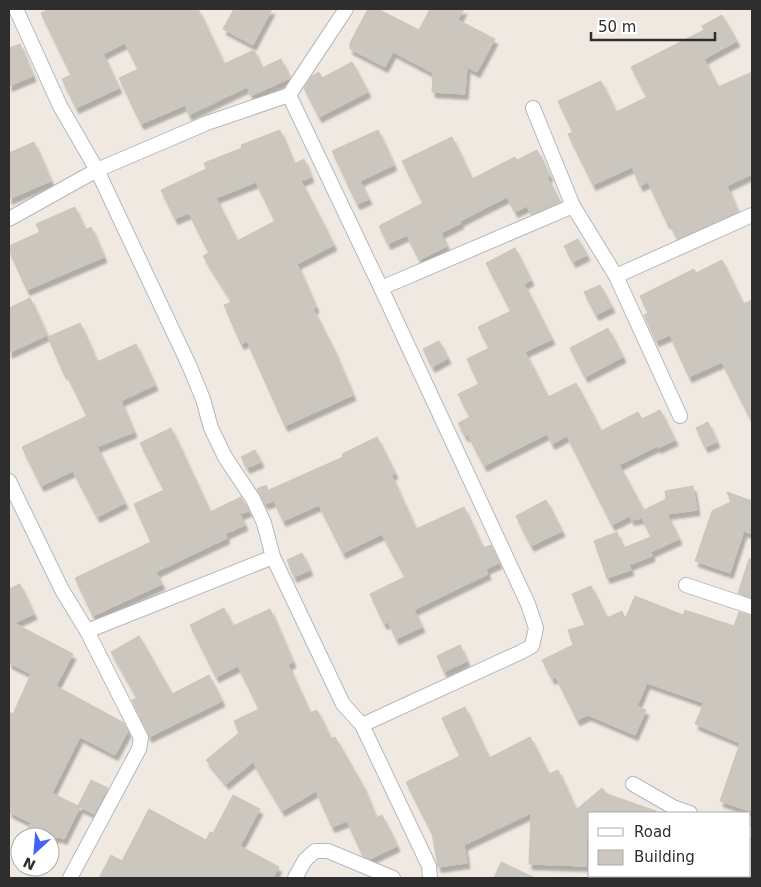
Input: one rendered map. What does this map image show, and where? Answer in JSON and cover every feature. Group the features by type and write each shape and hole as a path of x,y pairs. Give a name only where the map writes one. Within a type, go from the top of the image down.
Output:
{"street":[{"path":"16,9 60,106 97,170 189,365 203,399 211,428 225,457 253,499 264,523 273,557 344,704 362,725 429,866 430,878"},
{"path":"9,219 97,170 207,123 289,95 346,9"},
{"path":"289,95 382,288 528,604 536,628 532,646 362,725"},
{"path":"533,108 572,206 616,276 680,416"},
{"path":"382,288 572,206"},
{"path":"616,276 752,215"},
{"path":"9,482 62,590 87,631 141,738 139,749 70,878"},
{"path":"87,631 273,557"},
{"path":"686,585 752,607"},
{"path":"633,784 673,807 687,812"},
{"path":"296,878 305,860 315,850 328,851 393,878"}],"building":[{"path":"49,9 198,9 224,64 254,50 262,68 281,59 290,78 251,96 247,87 189,115 185,105 141,124 119,78 138,69 125,43 103,54 119,88 76,108 62,79 71,75 41,13"},
{"path":"234,9 272,9 253,45 223,29"},
{"path":"368,9 378,9 419,30 430,9 464,9 458,20 495,39 477,72 467,67 465,94 432,92 433,73 393,52 385,67 350,49 350,43"},
{"path":"722,15 737,41 704,59 718,87 752,72 752,174 727,186 738,212 677,239 669,222 667,223 648,182 640,186 632,167 593,185 568,134 573,132 558,101 601,81 616,112 647,97 631,67 704,30 702,26"},
{"path":"20,44 33,76 9,86 9,48"},
{"path":"352,62 368,92 319,117 304,88 312,76 319,72 322,78"},
{"path":"280,130 294,164 304,159 311,177 301,181 334,245 297,264 316,307 313,309 333,348 353,395 285,426 247,341 241,344 224,305 232,302 203,256 209,253 189,213 175,219 161,190 206,169 204,163 242,148 241,145","holes":["256,182 275,221 237,241 216,198"]},
{"path":"378,130 394,165 360,181 369,199 357,204 332,151"},
{"path":"452,137 472,179 515,157 517,160 537,150 550,176 547,177 560,202 531,214 527,206 515,212 507,197 441,233 447,246 419,260 407,235 388,244 379,226 423,203 402,161"},
{"path":"34,142 51,181 9,199 9,153"},
{"path":"75,207 85,230 91,227 104,257 27,290 9,250 9,246 40,232 36,224"},
{"path":"578,239 587,255 573,262 564,246"},
{"path":"515,248 531,280 524,284 552,339 525,352 548,397 576,383 601,431 638,412 642,419 660,410 675,440 658,448 657,446 619,465 643,509 612,525 567,436 552,444 547,434 484,466 468,435 465,436 458,423 470,417 458,394 479,384 467,359 489,348 478,327 511,311 486,263"},
{"path":"722,260 743,304 752,300 752,422 722,362 689,377 670,335 656,341 644,315 648,313 640,296 694,269 696,273"},
{"path":"600,285 612,307 596,315 584,292"},
{"path":"30,298 47,335 9,353 9,308"},
{"path":"80,323 97,362 136,344 155,385 121,401 134,432 97,447 125,503 97,517 73,471 41,486 22,447 87,416 66,373 64,374 48,337"},
{"path":"608,328 623,357 585,377 570,348"},
{"path":"439,341 448,358 432,367 423,349"},
{"path":"708,422 717,442 705,447 696,428"},
{"path":"171,428 210,512 241,497 249,511 240,514 245,525 225,534 227,538 156,572 162,584 93,616 75,578 151,542 134,504 164,490 140,443"},
{"path":"377,437 395,473 391,475 416,529 464,507 483,548 491,545 499,563 486,569 488,574 414,610 422,627 396,639 388,622 384,624 370,594 405,577 382,534 343,553 319,505 283,521 269,490 343,457 342,454"},
{"path":"255,450 261,462 247,468 241,457"},
{"path":"266,485 273,501 265,504 257,489"},
{"path":"693,486 697,510 667,514 679,539 651,552 652,556 629,565 631,570 607,578 594,541 617,532 623,548 651,537 642,518 631,520 630,517 666,499 665,491"},
{"path":"727,492 752,501 752,534 744,531 730,573 695,561 712,511 731,502"},
{"path":"546,500 562,531 531,546 516,516"},
{"path":"302,553 310,570 294,577 287,560"},
{"path":"749,559 752,559 752,598 738,593"},
{"path":"20,584 34,614 14,623 73,654 56,686 124,723 128,731 115,755 80,737 52,793 80,807 64,839 60,837 60,827 29,827 31,823 9,812 9,712 13,714 31,674 9,663 9,589"},
{"path":"591,586 607,618 622,611 625,619 635,596 683,615 685,610 734,626 739,612 752,616 752,812 720,801 740,743 695,724 704,703 647,683 637,706 646,710 635,735 588,715 577,720 556,677 552,679 542,660 573,645 568,630 585,625 572,594"},
{"path":"224,608 233,626 270,609 293,662 288,665 310,713 317,710 331,739 335,737 363,786 376,818 382,815 397,846 370,859 363,856 347,821 332,827 316,791 282,811 253,762 226,784 206,760 239,733 234,721 259,709 238,666 216,677 190,625"},
{"path":"139,636 172,694 209,675 222,701 149,737 132,700 137,698 111,652"},
{"path":"460,645 467,661 444,672 437,656"},
{"path":"465,707 489,758 530,737 549,774 558,770 576,810 602,788 607,794 656,812 588,812 586,866 529,864 531,813 464,845 467,863 438,867 432,833 406,782 460,756 442,718"},
{"path":"91,780 108,788 94,814 78,806"},
{"path":"233,795 260,809 240,846 279,867 273,878 99,878 111,855 122,861 149,809 206,840 210,832 213,833"},
{"path":"501,862 535,878 494,878"}]}
